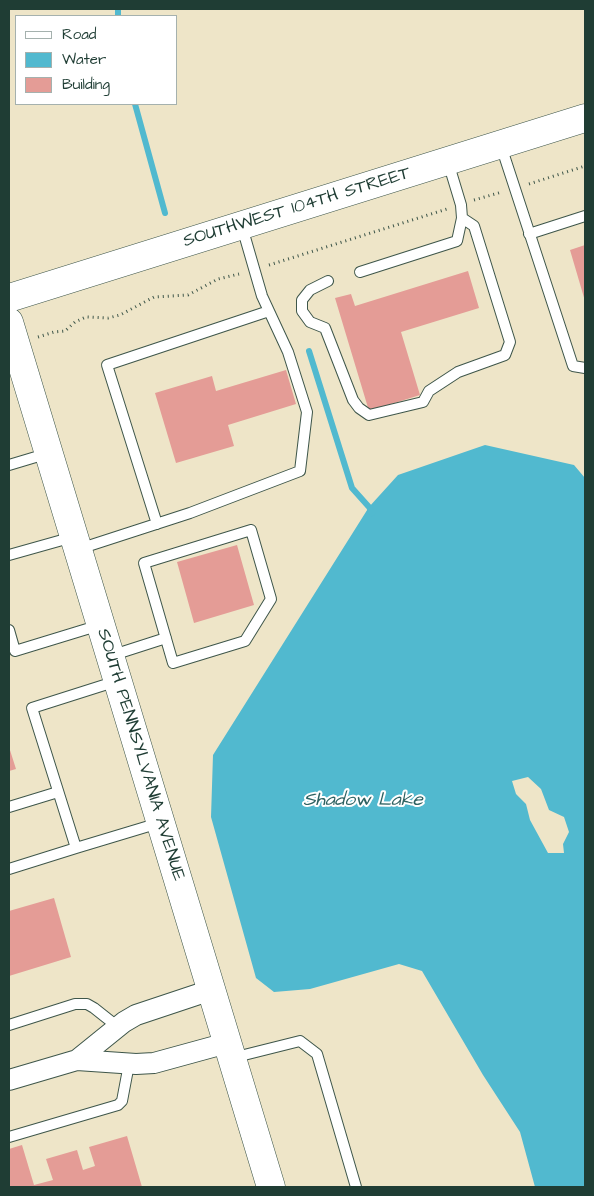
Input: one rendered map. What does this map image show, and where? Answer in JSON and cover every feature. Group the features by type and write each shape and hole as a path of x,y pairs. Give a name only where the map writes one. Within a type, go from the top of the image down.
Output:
{"main road":[{"name":"SOUTHWEST 104TH STREET","path":"9,298 585,119"},
{"name":"SOUTH PENNSYLVANIA AVENUE","path":"12,333 271,1187"}],"street":[{"path":"77,1060 136,1015 211,990"},
{"path":"9,1080 77,1060 129,1064 154,1063 229,1051"}],"lane":[{"path":"501,145 573,366 585,368"},
{"path":"360,272 457,241 462,218 461,204 448,162"},
{"path":"529,234 585,216"},
{"path":"328,281 310,290 302,300 302,311 310,322 325,328 353,400 359,408 369,415 423,402 429,391 458,372 505,354 510,342 474,226 462,218"},
{"path":"9,555 76,543 157,524 190,514 300,471 307,412 288,352 262,296 241,226"},
{"path":"157,524 107,365 269,311"},
{"path":"9,465 49,453"},
{"path":"251,530 271,599 245,641 173,663 166,638 144,563 251,530"},
{"path":"9,630 15,651 101,625"},
{"path":"76,848 32,708 114,668 166,638"},
{"path":"9,807 58,792"},
{"path":"9,869 160,822"},
{"path":"9,1025 75,1004 87,1004 118,1027"},
{"path":"229,1051 300,1040 317,1054 356,1187"},
{"path":"9,1136 118,1105 122,1101 129,1064"}],"path":[{"path":"12,333 65,331 86,317 108,318 120,315 154,297 188,295 218,279 254,270 585,166"}],"water":[{"name":"Shadow Lake","path":"485,445 574,465 585,478 585,1187 535,1187 520,1132 483,1075 422,971 399,964 310,989 274,992 256,978 211,817 213,755 369,507 398,475","holes":["528,777 541,789 549,810 564,817 569,832 563,844 564,853 548,853 530,820 526,804 516,794 512,781"]}],"building":[{"path":"585,245 585,301 570,250"},
{"path":"468,271 479,308 401,332 420,395 369,411 335,298 351,294 355,306"},
{"path":"286,370 296,404 228,425 234,446 176,463 155,393 212,376 216,391"},
{"path":"237,545 254,605 194,623 177,562"},
{"path":"9,747 16,769 9,771"},
{"path":"54,898 71,957 9,976 9,911"},
{"path":"127,1136 142,1187 9,1187 9,1149 22,1145 34,1185 53,1180 46,1159 77,1150 83,1170 95,1166 89,1147"}],"waterway":[{"path":"118,9 118,15"},
{"path":"135,105 165,213"},
{"path":"309,351 352,488 372,513"}]}
